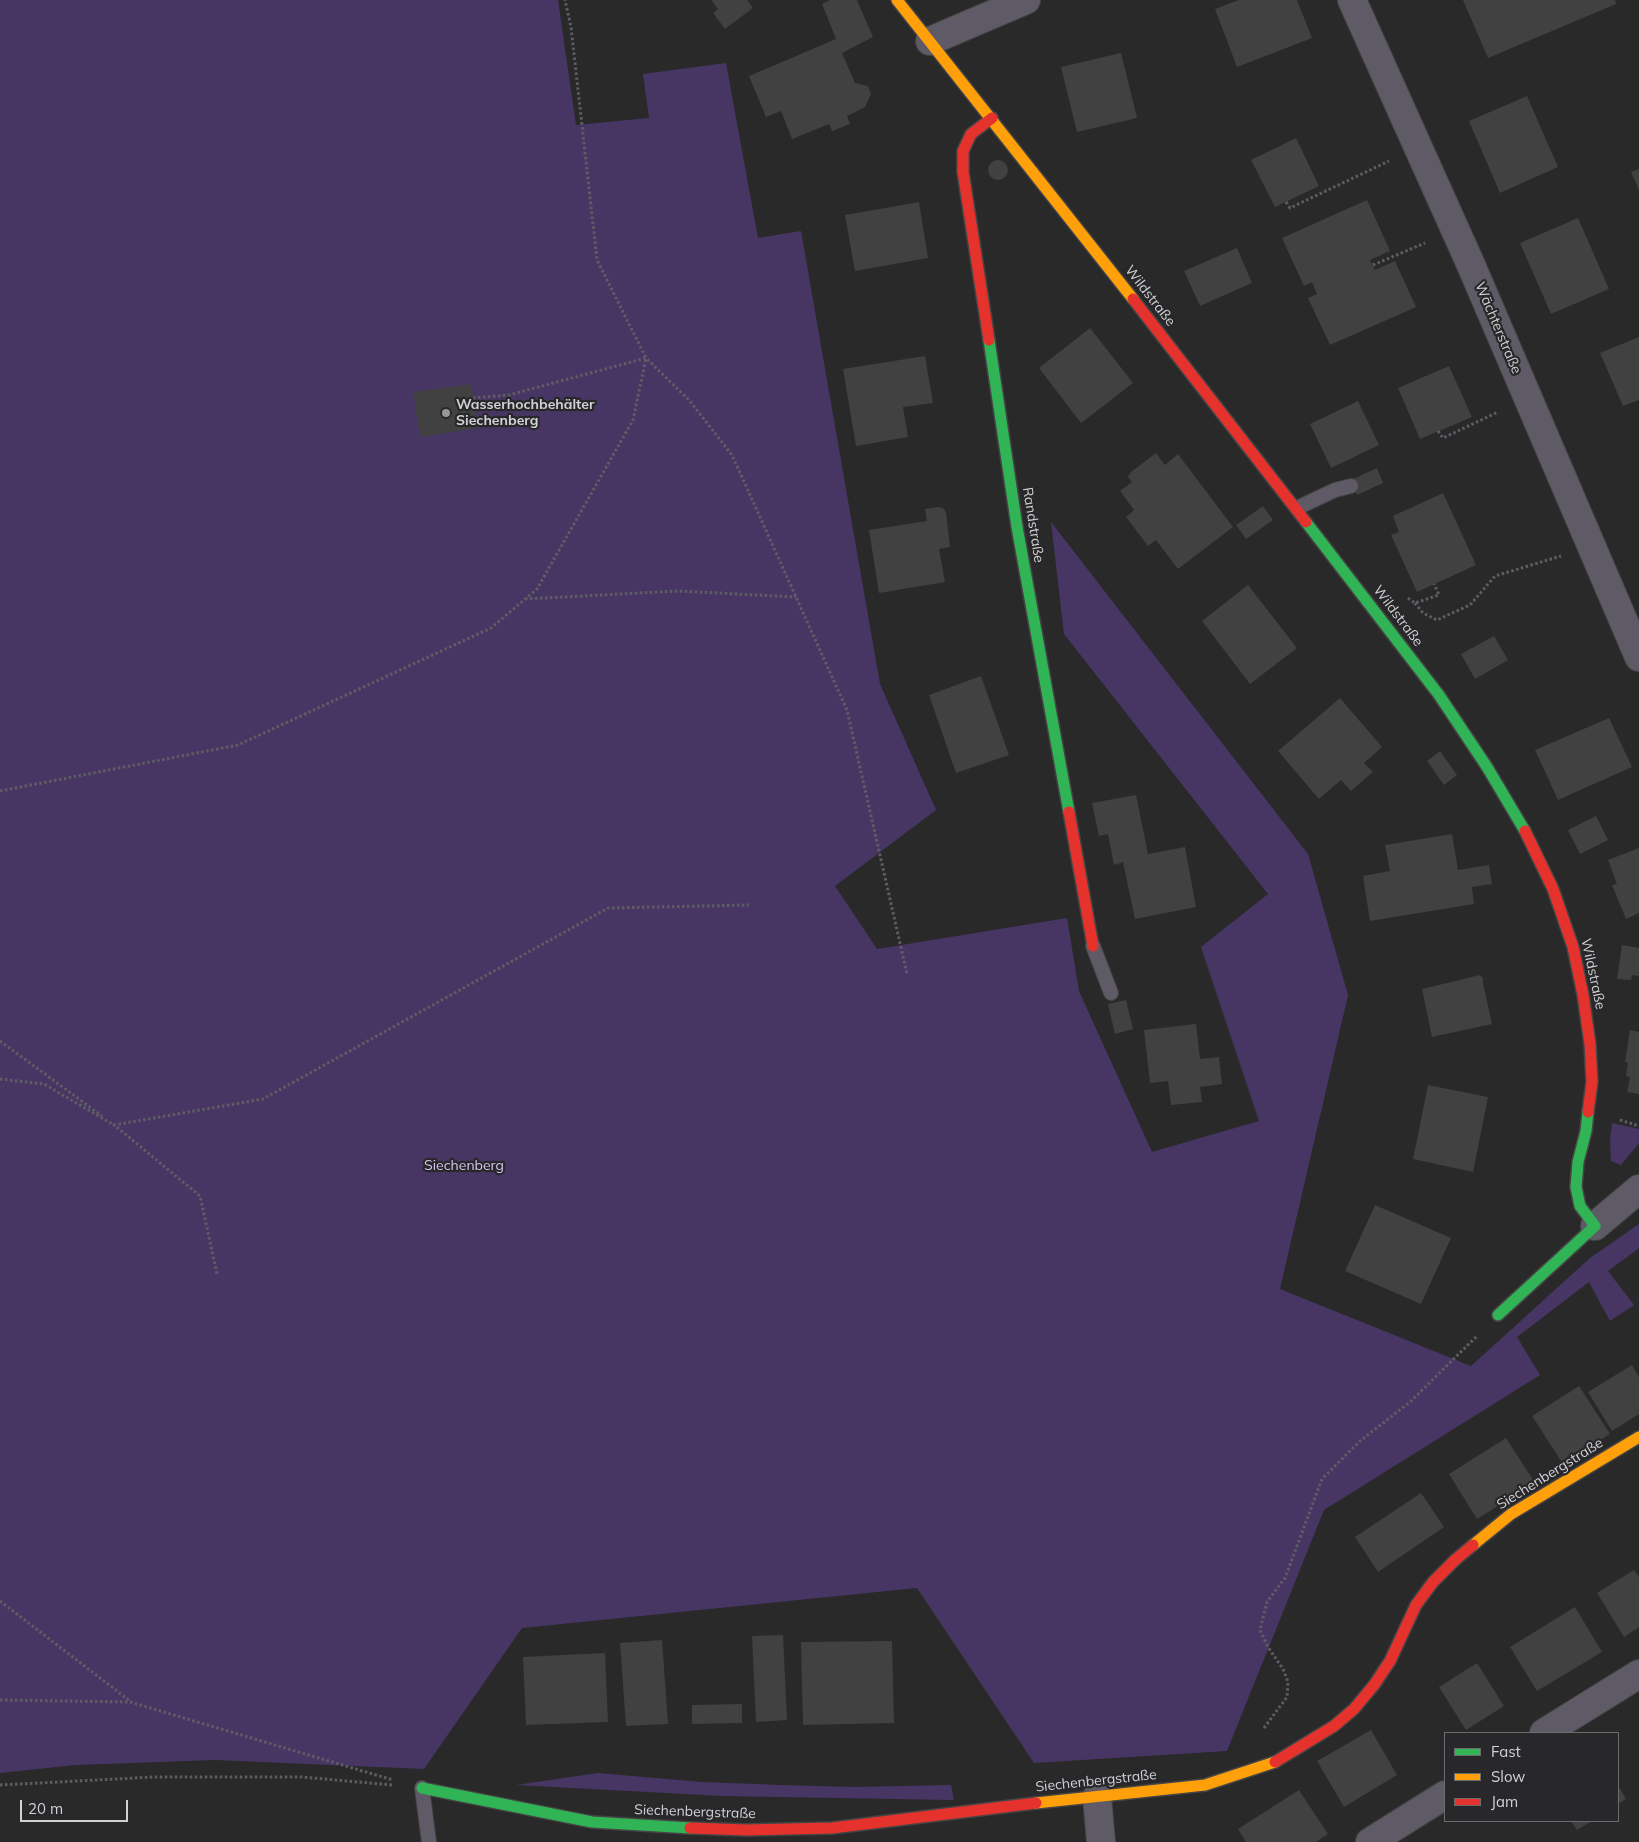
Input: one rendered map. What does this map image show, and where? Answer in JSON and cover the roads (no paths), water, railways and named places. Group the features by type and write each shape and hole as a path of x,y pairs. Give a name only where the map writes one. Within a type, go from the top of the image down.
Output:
{"street":[{"name":"Wildstraße","path":"897,0 992,118 1297,508 1439,695 1529,838 1559,905 1573,947 1583,995 1590,1044 1592,1082 1586,1131 1578,1162 1576,1186 1580,1206 1595,1226"},
{"path":"930,41 1026,0"},
{"name":"Wächterstraße","path":"1352,0 1456,230 1592,543 1639,657"},
{"name":"Randstraße","path":"992,118 971,134 963,151 963,172 1017,526 1093,946"},
{"path":"1498,1315 1595,1226 1639,1189"},
{"name":"Siechenbergstraße","path":"422,1788 592,1822 674,1828 746,1830 832,1828 1012,1805 1205,1785 1277,1760 1334,1726 1354,1709 1374,1685 1390,1661 1416,1605 1433,1582 1455,1560 1511,1514 1639,1437"},
{"path":"1546,1732 1639,1674"},
{"path":"1097,1796 1101,1842"},
{"path":"1370,1842 1444,1796"}],"lane":[{"path":"1297,508 1335,490 1351,486"},
{"path":"1093,946 1111,993"},
{"path":"422,1788 429,1842"}],"place":[{"name":"Wasserhochbehälter Siechenberg","path":"446,413"}],"park label":[{"name":"Siechenberg","path":"464,1166"}]}
